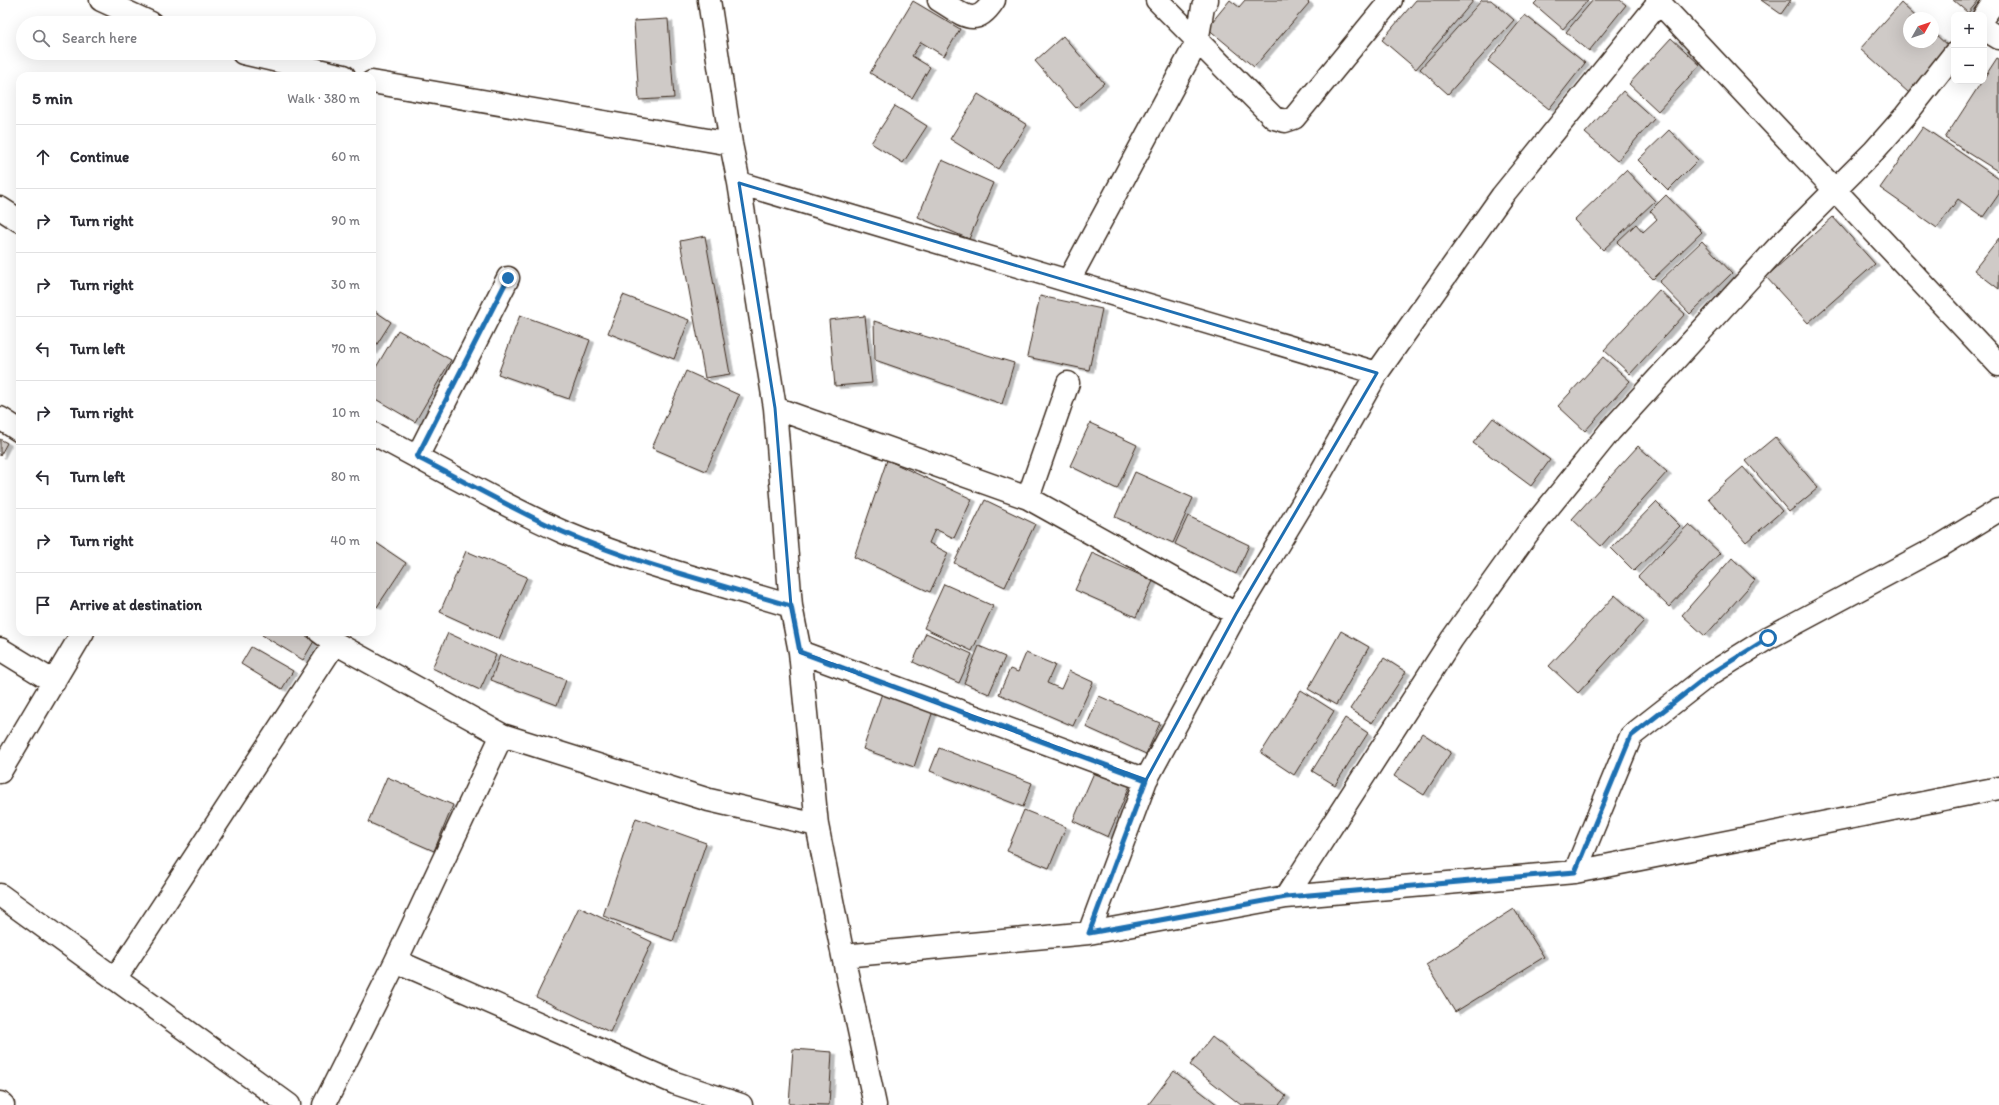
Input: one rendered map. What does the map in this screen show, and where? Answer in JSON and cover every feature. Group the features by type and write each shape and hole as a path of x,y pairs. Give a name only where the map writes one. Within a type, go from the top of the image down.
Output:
{"street":[{"path":"101,0 126,5 141,16"},
{"path":"709,0 731,144 739,183 775,408 791,606 800,652 817,825 875,1105"},
{"path":"939,0 969,17 979,17 988,10 994,0"},
{"path":"1157,0 1274,118 1285,121 1294,118 1391,0"},
{"path":"1069,280 1197,42 1203,7 1207,0"},
{"path":"1987,12 1996,0"},
{"path":"1089,933 1146,780 1236,614 1312,488 1377,373 1502,196 1659,1 1999,365"},
{"path":"1987,31 1999,38"},
{"path":"1286,897 1452,639 1527,534 1610,431 1778,247 1836,190 1905,116 1951,58"},
{"path":"274,60 326,72"},
{"path":"376,88 731,144"},
{"path":"739,183 1069,280 1377,373"},
{"path":"0,208 16,218"},
{"path":"417,457 508,278"},
{"path":"1028,498 1068,383"},
{"path":"775,408 1028,498 1236,614"},
{"path":"0,418 16,428"},
{"path":"376,435 508,505 564,532 643,562 791,606"},
{"path":"1575,872 1631,736 1709,675 1768,638 1940,546 1999,510"},
{"path":"0,772 81,636"},
{"path":"115,979 328,637 502,735 709,800 817,825"},
{"path":"0,649 54,682"},
{"path":"800,652 1146,780"},
{"path":"324,1105 396,961 502,735"},
{"path":"843,956 1089,933 1286,897 1575,872 1999,788"},
{"path":"0,895 289,1105"},
{"path":"396,961 675,1083 741,1105"}],"highlighted area":[{"path":"739,183 1377,373 1236,614 1146,780 800,652 791,606 775,408"}],"building":[{"path":"1230,0 1239,7 1245,0 1306,0 1309,3 1254,67 1207,28"},
{"path":"1416,0 1474,0 1416,69 1382,40"},
{"path":"1482,0 1491,0 1514,20 1448,94 1420,69"},
{"path":"1538,0 1588,0 1563,29 1534,4"},
{"path":"1593,0 1620,0 1626,5 1589,51 1566,32"},
{"path":"1761,0 1791,0 1781,14"},
{"path":"1953,0 1979,0 1969,12 1967,12"},
{"path":"913,1 960,29 944,56 921,42 912,56 930,67 912,98 870,73"},
{"path":"1901,3 1911,12 1903,12 1903,48 1939,48 1939,38 1950,48 1909,93 1860,49"},
{"path":"1525,15 1585,63 1549,109 1488,61"},
{"path":"668,19 674,98 639,100 634,21"},
{"path":"1063,36 1104,83 1076,108 1035,61"},
{"path":"1671,38 1700,65 1658,111 1629,84"},
{"path":"1997,58 1999,59 1999,172 1945,138 1980,84 1987,84 1987,73"},
{"path":"1623,91 1654,119 1617,161 1585,133"},
{"path":"978,94 1027,125 998,169 950,139"},
{"path":"895,106 927,126 903,163 871,143"},
{"path":"1923,127 1999,179 1999,194 1983,217 1958,199 1937,228 1880,188"},
{"path":"1669,130 1698,160 1668,190 1638,160"},
{"path":"942,160 993,183 969,239 918,217"},
{"path":"1626,170 1655,201 1603,250 1574,220"},
{"path":"1666,195 1702,232 1653,279 1617,242 1636,224 1643,232 1657,219 1650,211"},
{"path":"1833,217 1875,264 1808,323 1766,277"},
{"path":"705,236 730,374 705,378 680,241"},
{"path":"1999,238 1999,289 1974,270"},
{"path":"1702,241 1732,273 1690,314 1659,282"},
{"path":"1659,290 1685,314 1630,374 1604,350"},
{"path":"623,295 689,320 674,359 608,333"},
{"path":"1040,296 1102,309 1089,370 1027,357"},
{"path":"376,312 391,322 376,346"},
{"path":"520,315 590,340 569,399 498,374"},
{"path":"865,316 872,383 835,386 829,320"},
{"path":"874,321 1014,363 1002,404 875,360"},
{"path":"398,330 451,360 415,422 376,399 376,367"},
{"path":"1603,357 1630,381 1585,431 1558,406"},
{"path":"686,371 739,395 706,471 652,448"},
{"path":"1493,418 1550,460 1531,486 1473,443"},
{"path":"1090,423 1137,445 1117,489 1070,466"},
{"path":"1775,437 1818,488 1789,512 1746,461"},
{"path":"0,439 7,443 0,456"},
{"path":"1638,446 1667,472 1601,546 1572,519"},
{"path":"887,460 972,499 954,538 935,529 929,543 948,553 930,592 854,557"},
{"path":"1743,467 1782,511 1746,542 1708,498"},
{"path":"1135,472 1193,498 1173,543 1115,517"},
{"path":"985,500 1035,524 1005,587 954,563"},
{"path":"1656,502 1680,526 1634,571 1611,548"},
{"path":"1188,516 1249,545 1236,574 1175,544"},
{"path":"1689,524 1720,553 1669,607 1638,577"},
{"path":"376,543 406,563 376,606"},
{"path":"466,551 527,577 499,639 440,612"},
{"path":"1092,553 1153,581 1136,617 1075,590"},
{"path":"1732,558 1755,580 1705,636 1682,615"},
{"path":"944,584 993,606 972,651 924,628"},
{"path":"1615,595 1644,621 1578,693 1549,666"},
{"path":"1341,631 1369,647 1336,705 1308,689"},
{"path":"448,633 496,655 480,690 432,668"},
{"path":"926,633 972,654 959,683 913,662"},
{"path":"264,636 306,636 314,641 303,660"},
{"path":"979,646 1005,657 989,694 964,683"},
{"path":"251,647 293,671 282,689 241,664"},
{"path":"1026,653 1055,665 1047,683 1061,689 1069,671 1093,682 1073,726 999,694 1010,669 1018,672"},
{"path":"500,655 566,680 557,705 491,680"},
{"path":"1384,658 1406,672 1372,723 1350,709"},
{"path":"883,690 934,708 914,767 863,749"},
{"path":"1301,690 1334,711 1294,775 1261,753"},
{"path":"1099,696 1160,723 1146,754 1086,727"},
{"path":"1345,718 1368,733 1335,785 1312,771"},
{"path":"1422,733 1451,752 1424,795 1394,776"},
{"path":"939,748 1032,783 1023,807 930,771"},
{"path":"1096,768 1131,783 1108,837 1073,821"},
{"path":"387,777 453,805 434,851 368,822"},
{"path":"1024,810 1066,827 1049,868 1007,851"},
{"path":"636,818 706,843 673,941 603,916"},
{"path":"579,907 652,942 610,1032 536,997"},
{"path":"1514,909 1544,957 1455,1012 1426,965"},
{"path":"1212,1037 1286,1096 1279,1105 1241,1105 1190,1065"},
{"path":"793,1049 832,1052 829,1105 789,1104"},
{"path":"1174,1071 1218,1105 1148,1105"}],"route":[{"path":"508,278 417,457 508,505 564,532 643,562 791,606 800,652 1146,780 1089,933 1286,897 1575,872 1631,736 1709,675 1768,638"}]}
